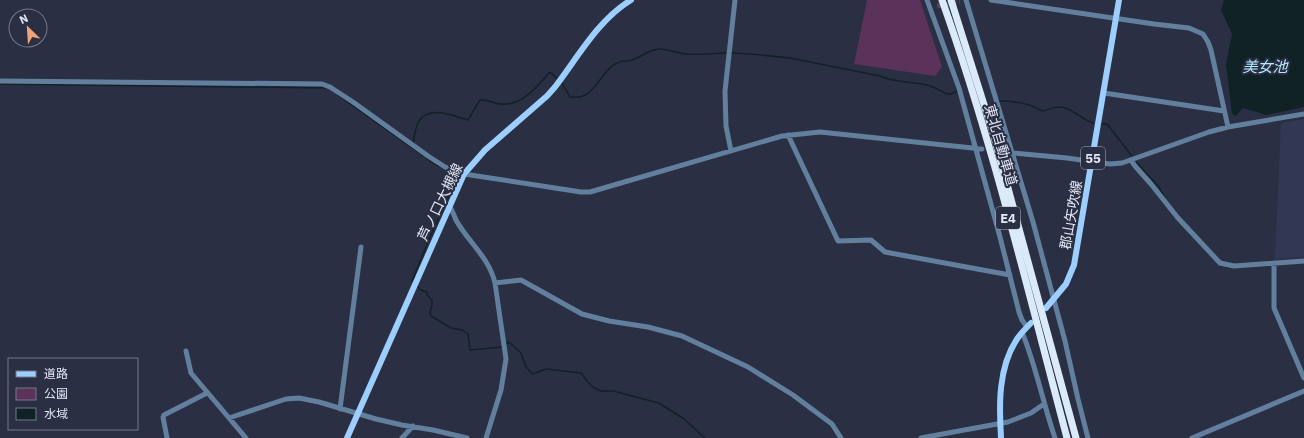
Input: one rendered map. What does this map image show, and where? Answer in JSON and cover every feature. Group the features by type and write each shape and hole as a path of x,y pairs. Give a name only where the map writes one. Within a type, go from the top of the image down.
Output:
{"highway":[{"name":"東北自動車道","path":"942,0 993,163 1067,438"},
{"name":"東北自動車道","path":"951,0 993,133 1076,438"}],"main road":[{"name":"芦ノ口大槻線","path":"347,438 464,174 485,150 546,96 558,83 599,28 612,14 631,0"},
{"name":"郡山矢吹線","path":"1046,308 1066,284 1074,264 1119,0"},
{"path":"1001,438 1000,401 1004,370 1013,346 1027,327"}],"street":[{"path":"731,151 726,126 725,91 735,0"},
{"path":"927,0 959,88 1020,316 1027,327 1032,356 1054,438"},
{"path":"960,2 967,0 1013,152 1054,300 1088,438"},
{"path":"991,0 1189,28 1202,34 1208,42 1211,50 1228,127"},
{"path":"930,8 937,6"},
{"path":"0,81 322,84 330,87 353,102 441,164 464,174 567,190 590,192 788,135 820,132 982,149"},
{"path":"1104,93 1224,111"},
{"path":"1004,152 1110,164 1131,160 1209,132 1228,127 1304,114"},
{"path":"788,135 838,241 871,240 885,252 1010,275"},
{"path":"1131,160 1134,166 1151,184 1178,218 1218,262 1225,265 1234,266 1304,261"},
{"path":"449,205 456,220 487,262 492,271 495,283 506,359 500,396 486,438"},
{"path":"340,409 361,247"},
{"path":"1274,263 1274,308 1304,378"},
{"path":"495,283 521,280 568,308 582,314 609,321 656,329 694,341 748,367 793,395 832,424 841,438"},
{"path":"186,351 191,373 246,438"},
{"path":"1192,438 1304,391"},
{"path":"167,438 164,415 207,393"},
{"path":"229,418 286,399 305,399 402,425 467,438"},
{"path":"920,438 1017,420 1044,404"},
{"path":"402,438 413,426"}],"shaded area":[{"path":"1304,119 1304,257 1275,259 1281,123"}],"green space":[{"path":"867,0 920,0 942,67 935,76 854,64"}],"water":[{"name":"美女池","path":"1224,0 1304,0 1304,107 1266,115 1243,108 1236,116 1232,114 1226,64 1232,34 1221,10"}],"waterway":[{"path":"562,83 570,97 579,97 592,90 606,72 617,63 632,60 656,49 692,54 727,53"},
{"path":"731,53 790,58 880,76 891,80 927,85 947,94 957,91"},
{"path":"413,144 415,130 418,123 422,117 428,114 448,114 468,120 480,100 486,100 498,104 509,104 516,102 529,94 550,72 559,80"},
{"path":"0,84 326,88"},
{"path":"338,95 436,165 443,168"},
{"path":"1000,101 1022,103 1042,111 1056,107 1065,108 1093,123"},
{"path":"1102,124 1107,124 1132,156"},
{"path":"1136,162 1159,187 1165,198"},
{"path":"414,283 412,281 456,180 454,173 448,171"},
{"path":"417,286 421,290 427,292 427,295 432,301 431,316 451,328 462,330 468,334 470,350 501,347 509,342 521,353 526,367 533,374 546,369 581,373 594,388 601,391 613,391 659,403 684,419 705,438"}],"tunnel":[{"path":"937,6 960,2"}]}
